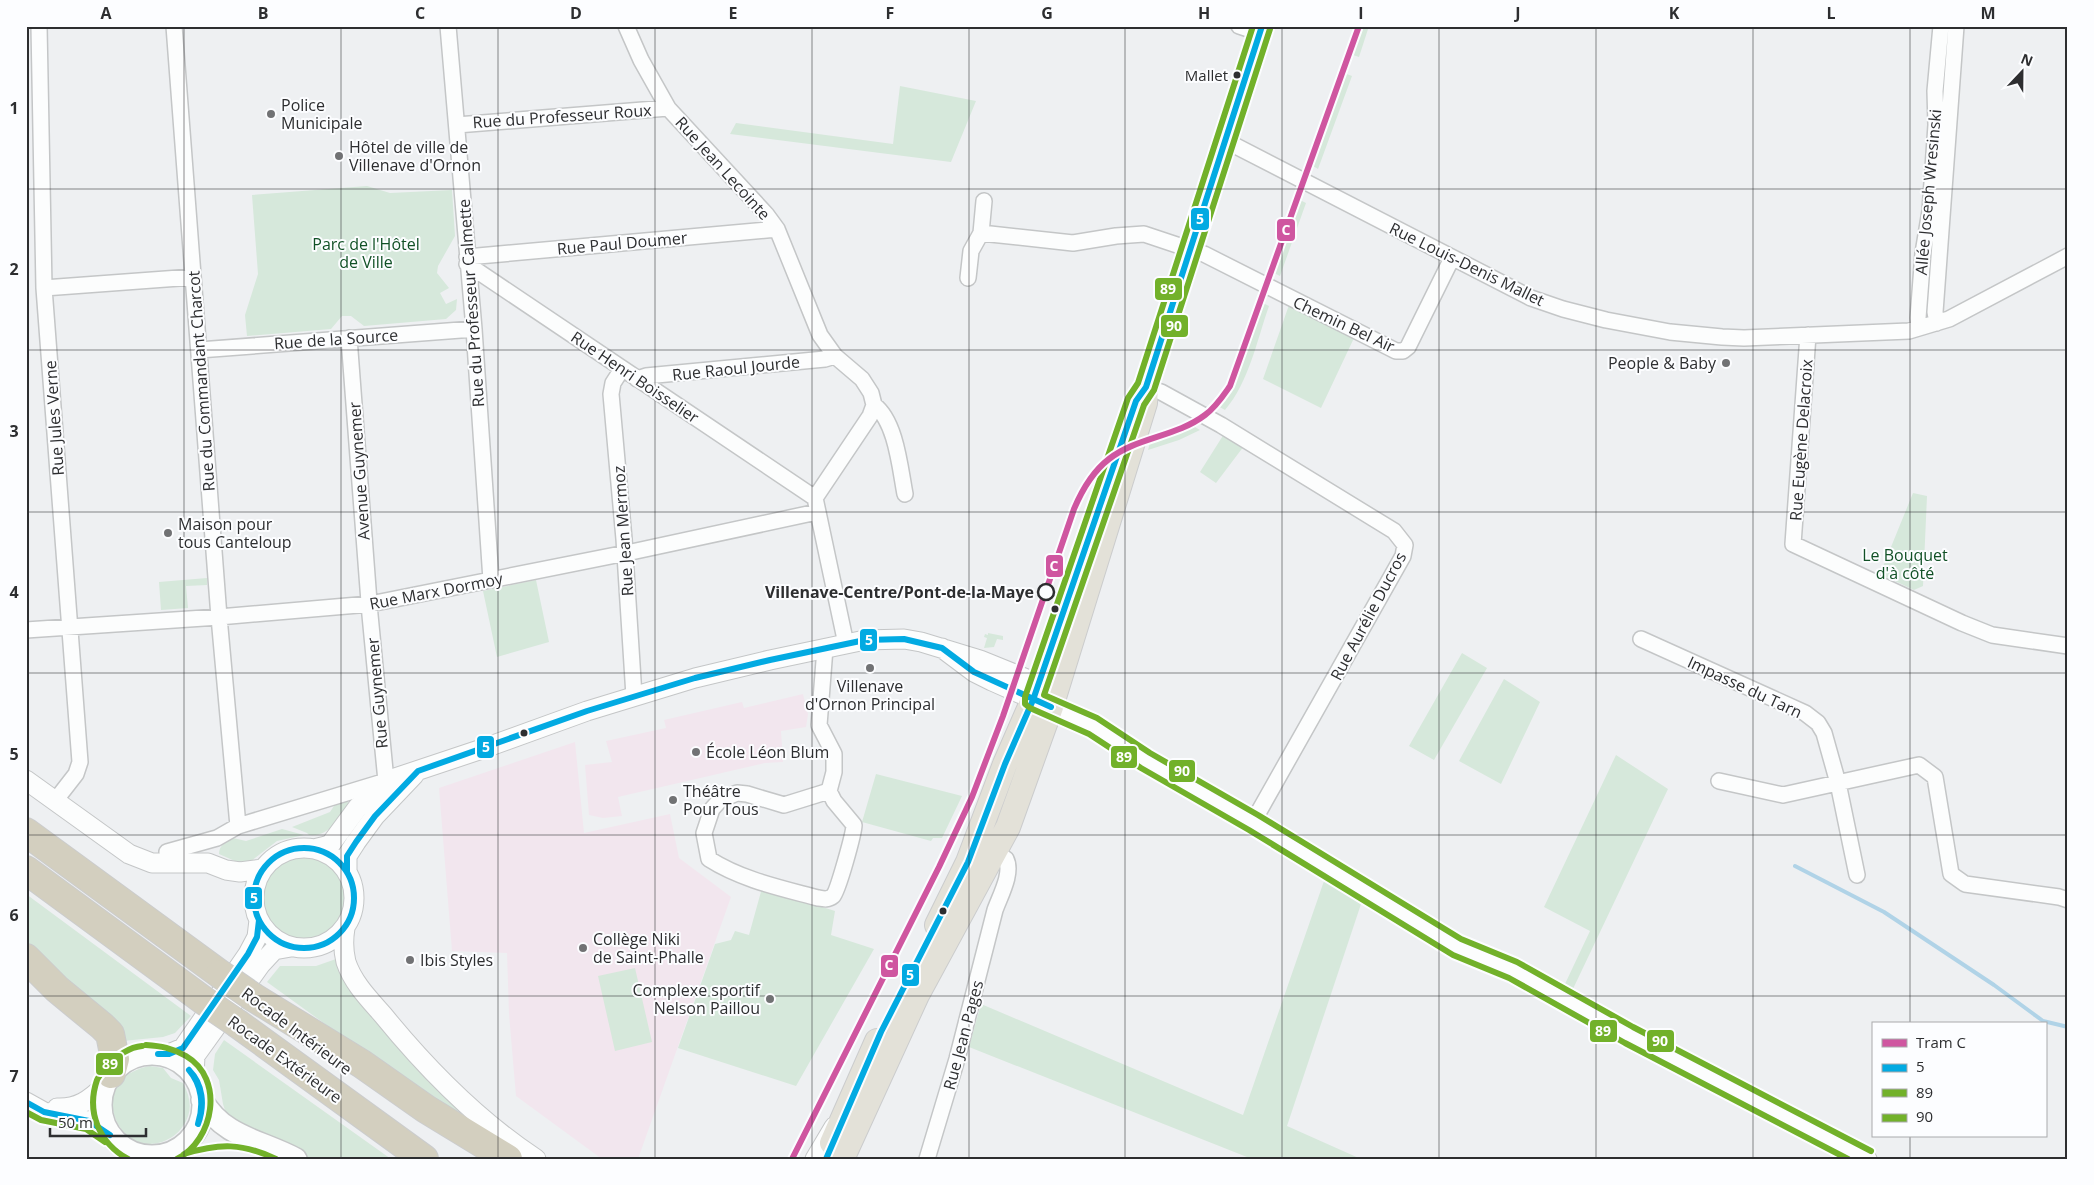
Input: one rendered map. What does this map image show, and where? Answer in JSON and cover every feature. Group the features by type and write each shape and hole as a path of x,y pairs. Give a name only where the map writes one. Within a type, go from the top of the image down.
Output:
{"highway":[{"name":"Rocade Intérieure","path":"26,832 253,997 470,1159"},
{"name":"Rocade Extérieure","path":"26,870 424,1159"},
{"path":"26,958 57,989 110,1034 115,1058 107,1080"},
{"path":"253,997 362,1064 434,1114 508,1159"}],"main road":[{"path":"842,1159 917,995 995,852 1017,806 1041,697 1136,401 1146,387 1226,141 1254,29"},
{"path":"826,1159 881,1032 944,912 970,856 995,788 1041,697"},
{"path":"117,1159 111,1136 103,1120 100,1103 107,1080 120,1064 132,1057 145,1054 158,1054 172,1058 184,1065 194,1076 200,1088 202,1100 201,1118 194,1134 168,1153"},
{"path":"202,1100 210,1113 219,1122 240,1136 278,1149 296,1159"},
{"path":"111,1136 121,1146 135,1153 150,1156 168,1153 200,1139 240,1136"}],"street":[{"name":"Rue Jules Verne","path":"39,26 44,288 80,762 76,774 55,801"},
{"name":"Rue du Commandant Charcot","path":"174,26 219,617 238,826"},
{"name":"Rue du Professeur Calmette","path":"448,26 474,329 491,580"},
{"name":"Rue Jean Lecointe","path":"626,26 641,60 668,108 766,214 776,229 820,335 835,356 862,379 871,393 874,405 881,410 887,421 897,450 905,494"},
{"name":"Allée Joseph Wresinski","path":"1919,328 1922,262 1930,211 1936,125 1935,91 1941,26"},
{"name":"Allée Joseph Wresinski","path":"1937,323 1935,305 1956,26"},
{"name":"Rue du Professeur Roux","path":"457,125 668,108"},
{"name":"Rue Louis-Denis Mallet","path":"1226,141 1531,298 1563,309 1606,320 1670,332 1744,338 1909,331 1949,319 2068,256"},
{"path":"968,278 971,250 981,233 984,201"},
{"name":"Rue Paul Doumer","path":"467,260 776,229"},
{"name":"Chemin Bel Air","path":"981,233 1073,243 1144,234 1204,254 1396,351 1403,351 1408,347 1452,258"},
{"name":"Rue Henri Boisselier","path":"467,260 622,369 802,489 816,505"},
{"path":"44,288 193,277"},
{"name":"Rue de la Source","path":"199,350 474,329"},
{"name":"Rue Eugène Delacroix","path":"1808,335 1793,544 1962,623 1992,635 2068,646"},
{"name":"Avenue Guynemer","path":"349,338 370,604"},
{"name":"Rue Raoul Jourde","path":"637,379 646,376 825,359 835,356"},
{"name":"Rue Jean Mermoz","path":"622,369 613,383 611,394 625,554 634,696"},
{"name":"Rue Aurélie Ducros","path":"1146,387 1161,392 1221,425 1394,531 1406,545 1403,556 1253,822"},
{"path":"846,644 816,505 870,416 874,405"},
{"name":"Rue Marx Dormoy","path":"26,630 219,617 370,604 625,554 797,516 816,505"},
{"name":"Rue Guynemer","path":"370,604 386,781"},
{"path":"167,852 217,838 238,826 418,771 587,711 695,678 846,644 884,638 904,639 980,660 1093,726 1161,770 1253,822 1457,946 1512,970 1629,1035 1867,1159"},
{"name":"Impasse du Tarn","path":"1641,640 1805,714 1818,723 1824,733 1838,783 1856,875"},
{"path":"825,648 819,725 834,754 834,772 829,791 834,801 854,825 837,889 831,897 818,898 737,874 709,859 704,833 712,809 720,800 737,794 747,794 784,805 829,791"},
{"path":"970,856 978,852 995,852 994,816 1014,767 1014,748"},
{"path":"1719,780 1783,795 1918,766 1935,777 1951,874 1965,884 2059,897 2068,900"},
{"path":"418,771 375,816 346,856 347,872 355,894 352,914 345,928 343,940 345,957 353,977 361,989 438,1078 481,1117 536,1159"},
{"path":"26,780 129,854 152,863 217,866 240,872 263,869"},
{"path":"314,849 330,845 358,807 386,781"},
{"path":"217,838 217,866 245,892 267,932 278,941 291,947"},
{"path":"158,1054 178,1052 183,1048 248,954 258,937 255,888 263,869 273,859 285,851 300,848 314,849 327,853 338,861 347,872"},
{"name":"Rue Jean Pages","path":"927,1159 957,1059 995,910 1003,891 1008,863 1006,859 995,852"},
{"path":"194,1076 195,1056 274,950 291,947 309,948 327,944 345,928"},
{"path":"26,1091 47,1104 58,1108 69,1108 81,1105 92,1098 107,1080"},
{"path":"26,1102 44,1112 89,1121 111,1136"},
{"path":"815,1159 848,1105"}],"shaded area":[{"name":"École Léon Blum","path":"803,694 808,714 806,727 781,731 783,762 765,763 618,797 622,816 603,818 589,815 585,765 612,762 606,741 666,728 664,720 742,702 744,708"},
{"name":"Collège Niki de Saint-Phalle","path":"575,742 584,833 670,814 679,858 731,897 638,1159 602,1159 516,1096 509,1014 507,953 452,951 439,788"}],"green space":[{"path":"1356,26 1369,26 1359,57 1347,53"},
{"path":"1341,72 1352,76 1318,169 1308,163"},
{"path":"900,86 976,101 951,162 730,134 736,123 893,144"},
{"name":"Parc de l'Hôtel de Ville","path":"367,186 390,193 452,190 455,236 438,266 437,273 449,288 440,293 446,304 457,299 456,310 446,319 364,326 351,316 342,316 331,329 247,336 245,315 258,274 252,195"},
{"path":"1296,198 1306,203 1280,276 1270,271"},
{"path":"1259,301 1269,306 1246,374 1225,410 1214,404 1231,378"},
{"path":"1289,305 1354,338 1321,408 1263,379"},
{"path":"1188,423 1200,430 1179,440 1148,450 1152,436"},
{"path":"1224,434 1244,446 1216,483 1200,472"},
{"name":"Le Bouquet d'à côté","path":"1913,493 1927,496 1923,586 1914,590 1880,574"},
{"path":"207,578 207,585 186,586 188,608 161,610 159,582"},
{"path":"536,580 549,642 497,657 483,591"},
{"path":"988,633 1003,636 1003,640 997,639 994,647 984,648 987,638 984,637"},
{"path":"1462,653 1487,668 1434,760 1409,746"},
{"path":"1504,679 1540,702 1501,784 1459,761"},
{"path":"1616,755 1668,789 1572,991 1564,986 1590,931 1544,907"},
{"path":"876,774 962,796 942,838 933,838 931,841 862,822"},
{"path":"348,800 348,804 336,821 328,830 322,833 309,835 292,827 330,812 336,803"},
{"path":"282,829 304,835 277,841 251,861 237,862 219,854 225,842 233,838 246,841"},
{"path":"296,855 312,855 321,858 335,867 344,881 347,898 344,915 335,929 321,938 312,941 296,941 280,934 268,922 261,906 261,890 268,874 280,862"},
{"path":"1324,881 1361,904 1287,1126 1361,1159 1252,1159 969,1047 981,1004 1243,1115"},
{"name":"Complexe sportif Nelson Paillou","path":"762,888 835,911 831,935 874,949 796,1086 678,1048 715,944 731,940 735,931 749,935"},
{"path":"26,894 191,1016 175,1033 163,1037 123,1041 26,953"},
{"path":"336,959 345,983 349,983 517,1155 372,1058 267,982 280,966 316,966"},
{"path":"635,968 652,1042 615,1051 598,976"},
{"path":"224,1040 391,1159 311,1159 286,1144 229,1123 223,1104 219,1080 213,1070 215,1054"},
{"path":"150,1066 163,1068 171,1078 183,1083 188,1094 190,1110 183,1126 174,1136 162,1142 145,1144 131,1138 120,1128 114,1114 113,1099 118,1085 130,1073"}],"waterway":[{"path":"1795,866 1884,912 1994,985 2043,1021 2068,1027"}],"tram line":[{"name":"C","path":"792,1159 939,867 972,797 1003,716 1074,509 1084,488 1097,470 1109,459 1132,446 1194,422 1213,408 1230,386 1359,26"}],"transit line":[{"name":"89","path":"1253,26 1138,383 1128,398 1025,697 1025,704 1089,734 1141,768 1249,830 1453,955 1509,978 1625,1043 1848,1159"},
{"name":"5","path":"826,1159 881,1032 968,862 1005,764 1033,700 1136,401 1146,387 1262,26"},
{"name":"90","path":"1270,29 1154,390 1144,405 1044,695 1097,718 1150,753 1258,815 1461,939 1517,962 1633,1027 1871,1151"},
{"name":"5","path":"347,872 347,856 356,842 375,816 418,771 587,711 695,678 770,660 865,640 904,639 942,648 974,672 1051,707"},
{"name":"5","path":"304,848 323,852 340,862 350,879 354,898 350,917 340,934 323,944 304,948 285,944 268,934 258,917 254,898 258,879 268,862 285,852 304,848"},
{"name":"5","path":"158,1054 169,1054 183,1048 248,954 257,937 259,920"},
{"name":"89","path":"146,1045 166,1048 186,1056 198,1066 206,1079 210,1094 210,1109 206,1124 200,1138 190,1150 177,1159"},
{"name":"89","path":"128,1159 109,1144 98,1126 94,1115 94,1092 98,1078 119,1055 142,1046"},
{"name":"5","path":"189,1070 200,1088 202,1110 198,1124"},
{"name":"5","path":"189,1070 197,1082 201,1096 198,1124"},
{"name":"5","path":"26,1102 44,1112 89,1121 110,1135"},
{"name":"89","path":"26,1112 41,1120 86,1129 105,1142"},
{"name":"89","path":"184,1154 197,1150 231,1146 252,1150 276,1159"}],"place":[{"name":"Mallet","path":"1237,75"},
{"name":"Police Municipale","path":"271,114"},
{"name":"Hôtel de ville de Villenave d'Ornon","path":"339,156"},
{"name":"People & Baby","path":"1726,363"},
{"name":"Maison pour tous Canteloup","path":"168,533"},
{"name":"Villenave-Centre/Pont-de-la-Maye","path":"1046,592"},
{"name":"Villenave d'Ornon Principal","path":"870,668"},
{"name":"École Léon Blum","path":"696,752"},
{"name":"Théâtre Pour Tous","path":"673,800"},
{"name":"Collège Niki de Saint-Phalle","path":"583,948"},
{"name":"Ibis Styles","path":"410,960"},
{"name":"Complexe sportif Nelson Paillou","path":"770,999"}]}
